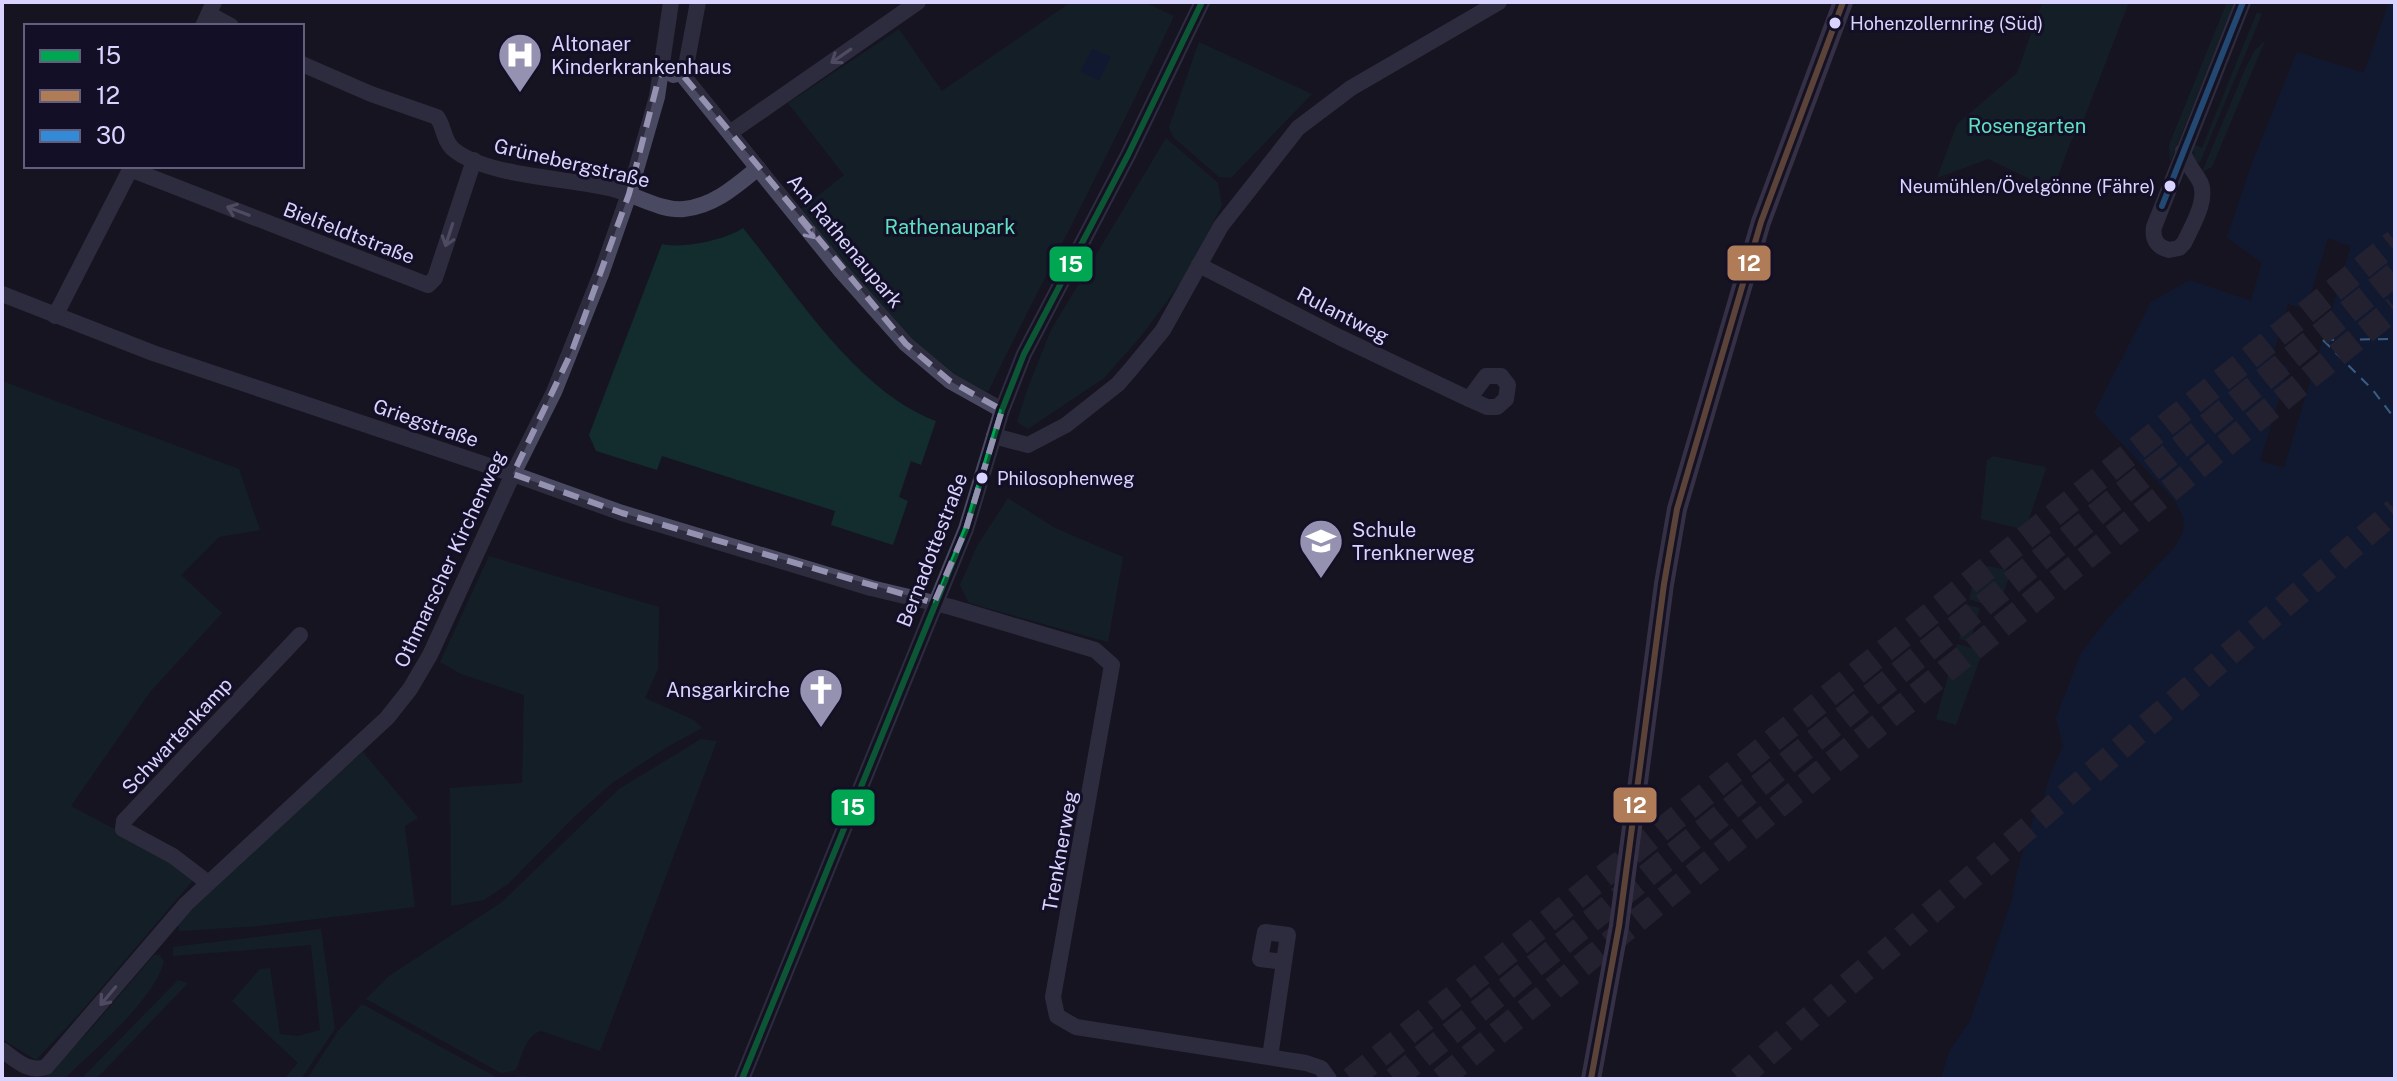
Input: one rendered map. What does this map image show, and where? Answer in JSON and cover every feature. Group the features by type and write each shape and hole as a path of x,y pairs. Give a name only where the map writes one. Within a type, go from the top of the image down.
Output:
{"main road":[{"path":"1591,1079 1619,926 1664,584 1677,509 1761,222 1843,2"}],"street":[{"name":"Othmarscher Kirchenweg","path":"26,1073 46,1067 207,882 381,724 410,689 430,655 572,351 629,194 657,97 671,2"},
{"path":"660,73 681,73 688,62 698,2"},
{"path":"731,132 918,2"},
{"name":"Bernadottestraße","path":"742,1079 966,529 1002,410 1024,354 1128,155 1202,2"},
{"path":"994,436 1028,445 1066,425 1118,384 1163,330 1236,205 1298,128 1351,88 1499,2"},
{"path":"2183,151 2201,183 2203,196 2184,243 2179,248 2169,250 2157,244 2154,231 2183,151 2243,2"},
{"path":"209,14 227,24"},
{"name":"Grünebergstraße","path":"304,65 371,94 437,117 447,142 454,150 474,160 531,176 612,189 662,206 688,209 722,196 758,168"},
{"name":"Am Rathenaupark","path":"681,73 841,271 906,344 950,381 1002,410"},
{"name":"Bielfeldtstraße","path":"131,168 428,285 435,278 474,160"},
{"path":"55,316 131,168"},
{"name":"Rulantweg","path":"1199,265 1469,399"},
{"name":"Griegstraße","path":"2,294 153,353 622,513 871,588 934,603"},
{"name":"Trenknerweg","path":"934,603 1095,650 1112,665 1053,997 1057,1016 1076,1027 1270,1057 1321,1068 1329,1079"},
{"name":"Schwartenkamp","path":"207,882 173,856 123,829 124,821 300,635"},
{"path":"1270,1057 1284,962"},
{"path":"2,1050 26,1073"}],"highlighted area":[{"path":"660,73 681,73 906,344 950,381 1002,410 966,529 934,603 622,513 513,474 572,351 629,194"}],"green space":[{"name":"Rathenaupark","path":"1071,2 1144,2 1174,16 988,392 954,377 904,335 800,210 844,175 788,103 899,29 942,91"},
{"name":"Rosengarten","path":"2040,2 2129,2 2053,190 1988,159 1937,178 1957,124 2017,73"},
{"path":"2227,2 2235,2 2170,162 2169,145"},
{"path":"2257,12 2262,14 2200,162 2195,164 2193,144 2202,148"},
{"path":"2265,41 2212,167 2202,172 2246,67 2255,50"},
{"path":"1199,42 1312,94 1231,178 1219,177 1173,137 1169,127"},
{"path":"1166,138 1218,183 1222,205 1186,275 1142,335 1104,378 1028,429 1017,422 1051,330"},
{"path":"743,228 806,310 854,364 907,407 936,421 921,465 911,461 899,497 908,501 893,545 831,525 835,511 662,456 657,470 596,451 589,435 662,244 704,242"},
{"path":"2,381 239,469 260,530 219,537 181,575 222,613 150,692 71,806 171,859 195,878 36,1060 2,1039"},
{"path":"1993,456 2046,469 2025,530 1981,519 1987,460"},
{"path":"1008,498 1055,528 1123,557 1108,642 969,603 960,585 977,546"},
{"path":"489,556 659,607 658,669 645,698 694,720 702,728 612,783 508,884 484,900 451,906 450,788 522,783 524,695 461,674 440,662"},
{"path":"1978,564 2011,571 1998,609 1969,599"},
{"path":"1968,605 1980,608 1970,642 1959,639"},
{"path":"1957,644 1983,651 1956,725 1936,719"},
{"path":"701,739 717,741 600,1051 541,1031 531,1037 516,1070 501,1073 366,999 389,976 502,902 619,789"},
{"path":"363,752 418,818 405,826 415,907 258,926 179,931 178,923 218,881"},
{"path":"321,929 335,1029 301,1079 284,1079 298,1063 232,1001 260,969 270,968 280,1034 298,1036 320,1030 311,945 173,956 173,947"},
{"path":"154,955 160,955 164,962 158,977 135,1009 64,1079 43,1079 90,1030"},
{"path":"178,980 188,983 96,1079 81,1079"},
{"path":"362,1004 498,1078 526,1076 525,1079 307,1079 338,1031"}],"water":[{"path":"2389,2 2395,2 2395,1079 1941,1079 1949,1052 1970,1021 2012,900 2033,819 2042,805 2050,775 2063,746 2056,718 2081,653 2110,616 2175,547 2183,533 2184,519 2175,501 2094,413 2151,302 2190,280 2251,301 2262,263 2227,237 2254,158 2297,52 2364,73"},
{"path":"1092,48 1111,57 1099,81 1080,72"}],"pier":[{"path":"2328,238 2351,246 2284,468 2260,461 2289,367 2271,361 2288,304 2306,309"}],"ferry route":[{"path":"2324,340 2395,339"},
{"path":"2323,340 2372,389 2395,419"}],"tunnel":[{"path":"1351,1079 2395,241"},
{"path":"1394,1079 2395,274"},
{"path":"1441,1079 2395,308"},
{"path":"1739,1079 2395,510"}],"transit line":[{"name":"15","path":"742,1079 966,529 1002,410 1024,354 1128,155 1202,2"},
{"name":"12","path":"1591,1079 1619,926 1664,584 1677,509 1761,222 1843,2"},
{"name":"30","path":"2162,206 2243,2"}],"place":[{"name":"Hohenzollernring (Süd)","path":"1835,23"},
{"name":"Altonaer Kinderkrankenhaus","path":"520,94"},
{"name":"Neumühlen/Övelgönne (Fähre)","path":"2170,186"},
{"name":"Philosophenweg","path":"982,478"},
{"name":"Schule Trenknerweg","path":"1321,580"},
{"name":"Ansgarkirche","path":"821,729"}]}
